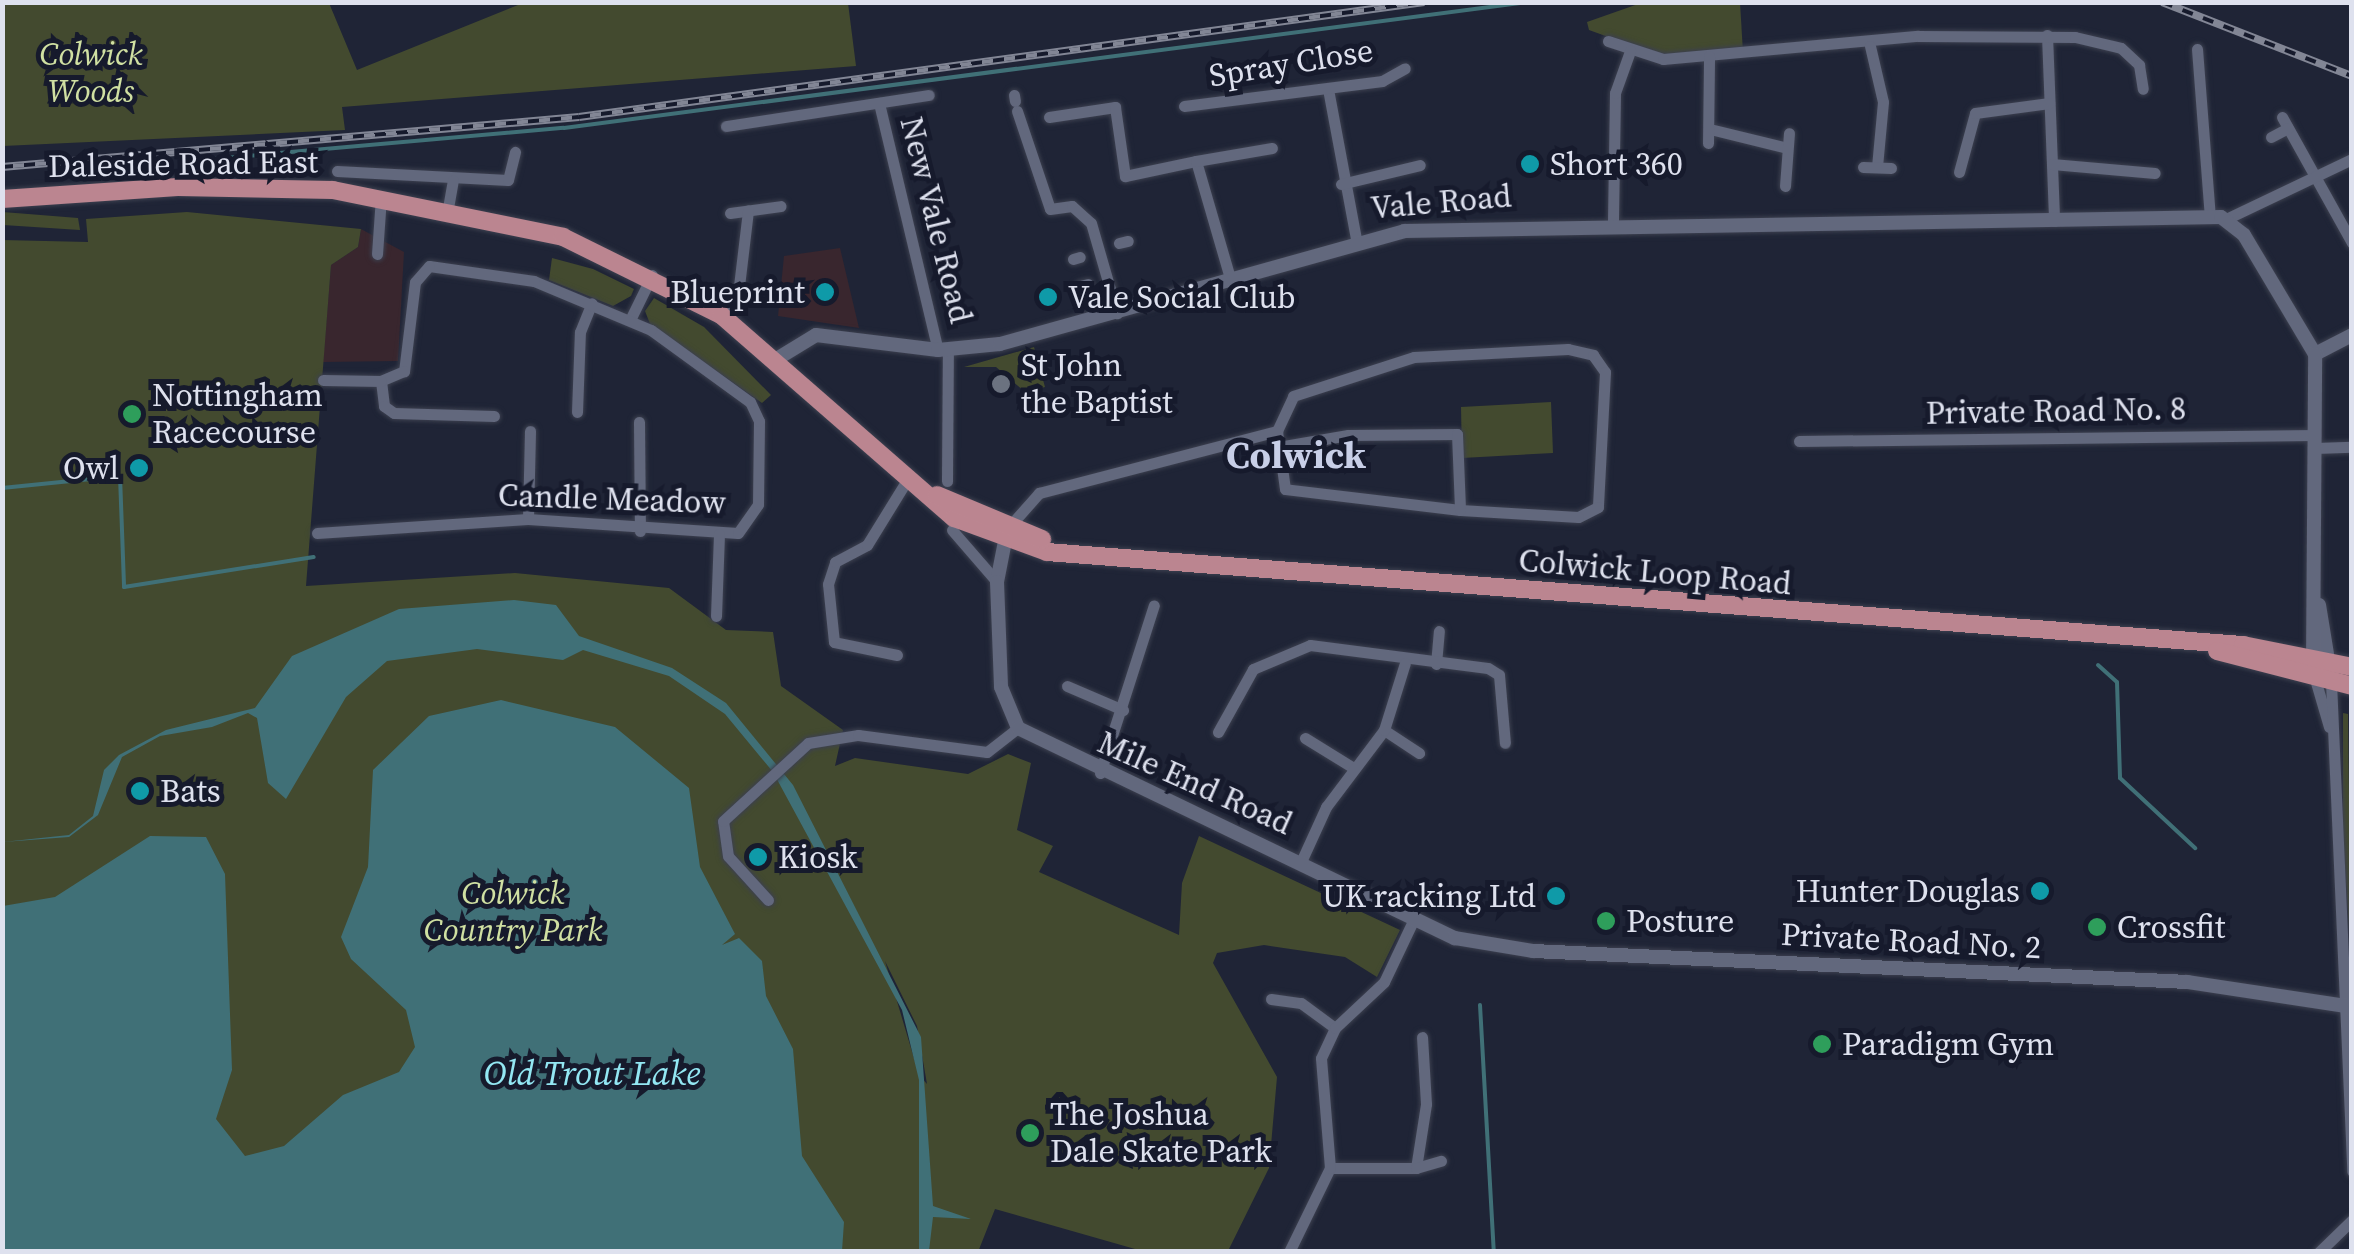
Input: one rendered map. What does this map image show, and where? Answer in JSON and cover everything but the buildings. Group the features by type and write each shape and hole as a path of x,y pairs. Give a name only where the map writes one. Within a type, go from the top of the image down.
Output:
{"main road":[{"name":"Daleside Road East","path":"2,200 229,186 382,197 448,208 563,237 652,274"},
{"path":"652,274 721,315 954,518 1006,534"},
{"name":"Colwick Loop Road","path":"1006,534 1098,557 2207,648 2352,666"},
{"name":"Colwick Loop Road","path":"2207,648 2352,686"}],"street":[{"path":"2047,35 2054,222"},
{"path":"1608,41 1630,51 1710,56 1870,46 1903,36 2047,35 2121,48 2139,65 2143,90"},
{"path":"1863,167 1884,167 1883,102 1870,46"},
{"path":"2197,49 2192,66 2218,218 2315,354 2320,660 2329,727 2347,1006 2352,1172"},
{"path":"1613,222 1615,93 1630,51"},
{"path":"1708,143 1714,130 1710,56"},
{"name":"Spray Close","path":"1184,106 1382,82 1405,68"},
{"path":"1328,89 1340,184 1356,239"},
{"name":"New Vale Road","path":"726,126 929,95"},
{"path":"1016,102 1050,209 1084,210 1100,250 1093,283 1117,313"},
{"name":"New Vale Road","path":"879,103 943,350 947,480"},
{"path":"1978,169 1962,167 1975,113 2049,103"},
{"path":"1049,117 1115,108 1125,176 1272,148"},
{"path":"2271,137 2285,123 2352,242"},
{"path":"1714,130 1784,147"},
{"path":"1785,186 1784,147 1789,134"},
{"path":"342,170 453,180 508,180 518,171 515,152"},
{"path":"2218,218 2352,159"},
{"path":"1196,161 1230,278"},
{"path":"2052,164 2155,173"},
{"path":"1340,184 1420,165"},
{"path":"448,208 453,180"},
{"path":"377,254 382,197"},
{"path":"730,214 781,206"},
{"path":"721,315 738,286 748,211"},
{"name":"Vale Road","path":"776,360 816,335 943,350 1117,313 1356,239 1613,222 2218,218"},
{"name":"Candle Meadow","path":"318,533 528,520 718,534 738,533 757,513 757,412 630,320 534,281 428,266 414,282 408,365 381,381"},
{"path":"630,320 652,274"},
{"path":"577,412 580,332 592,303"},
{"path":"2315,354 2352,335"},
{"path":"1592,355 1606,372 1598,507 1578,517 1291,496 1277,430 1293,396 1414,357 1592,355"},
{"path":"323,380 381,381 384,406 394,413 494,416"},
{"path":"625,434 639,428 640,531"},
{"path":"771,897 721,839 728,811 760,790 808,743 858,735 986,752 1018,728 1001,686 997,582 1006,534 1039,493 1277,430"},
{"path":"528,520 530,431"},
{"path":"1278,446 1348,434 1456,434 1460,510"},
{"name":"Private Road No. 8","path":"1798,441 2315,442 2352,447"},
{"path":"897,655 834,642 828,584 836,562 867,544 911,482"},
{"path":"952,530 997,582"},
{"path":"713,609 718,534"},
{"path":"1100,773 1123,710 1148,612"},
{"path":"1436,664 1439,632"},
{"path":"1218,732 1253,669 1284,649 1310,645 1500,675 1505,744"},
{"path":"1300,864 1352,768 1384,730 1406,663"},
{"path":"1067,686 1086,688 1123,710"},
{"name":"Mile End Road","path":"1018,728 1100,773 1300,864 1413,921 1488,946"},
{"path":"1384,730 1418,753"},
{"path":"1305,738 1352,768"},
{"path":"1290,1251 1330,1168 1321,1058 1335,1028 1384,982 1413,921"},
{"name":"Private Road No. 2","path":"1488,946 2187,982 2347,1006"},
{"path":"1270,999 1301,1003 1335,1028"},
{"path":"1416,1168 1426,1104 1422,1037"},
{"path":"1330,1168 1416,1168 1441,1161"},
{"path":"2320,1252 2352,1220"}],"shaded area":[{"path":"361,229 404,252 398,361 323,362 331,265 358,247"},
{"path":"840,248 859,328 778,316 784,256"}],"green space":[{"name":"Colwick Woods","path":"2,3 329,3 357,70 523,3 848,3 856,66 342,107 345,130 3,146"},
{"path":"1641,3 1740,3 1743,52 1655,54 1589,30 1587,22"},
{"path":"3,212 78,218 80,230 3,225"},
{"name":"Colwick Country Park","path":"187,212 361,229 358,247 331,265 306,586 515,573 669,588 726,630 773,632 781,686 843,730 835,766 855,758 968,774 1008,754 1031,763 1017,830 1053,846 1039,872 1179,935 1182,883 1199,836 1400,930 1377,977 1345,957 1264,945 1217,953 1213,963 1277,1077 1269,1168 1228,1251 1142,1251 995,1209 978,1252 3,1251 2,240 88,242 86,219","holes":["885,961 917,1026 927,1084 919,1075"]},
{"path":"552,258 593,269 634,289 631,296 613,306 549,280"},
{"path":"654,298 704,327 771,395 762,403 650,324 645,311"},
{"path":"1034,347 1045,387 1025,392 996,367 964,367"},
{"path":"1551,402 1553,453 1462,458 1461,407"},
{"path":"2343,713 2348,714 2351,962 2343,835"}],"water":[{"path":"514,600 556,605 579,636 672,668 726,703 793,785 921,1037 933,1206 971,1219 933,1217 929,1251 919,1251 919,1080 902,1010 773,772 725,714 669,676 583,650 563,660 477,649 387,661 346,697 286,799 268,783 257,718 248,713 212,727 160,736 122,757 98,815 69,837 3,842 69,835 93,816 104,770 119,755 166,730 255,708 292,656 399,609"},
{"name":"Old Trout Lake","path":"501,700 615,727 689,788 700,867 735,934 722,945 739,938 762,961 766,996 793,1049 802,1156 844,1222 842,1251 3,1251 3,906 55,897 150,836 206,837 225,874 232,1070 216,1119 245,1156 284,1146 343,1095 399,1072 415,1047 406,1010 351,959 341,937 368,867 373,770 429,716"}],"waterway":[{"path":"202,160 564,128 1527,2"},
{"path":"2,488 120,476 124,587 314,557"},
{"path":"2098,665 2117,682 2120,778 2195,848"},
{"path":"1480,1005 1494,1252"}],"railway":[{"path":"2,167 579,117 1424,2"},
{"path":"2162,2 2352,76"}],"place":[{"name":"Short 360","path":"1530,164"},
{"name":"Blueprint","path":"825,292"},
{"name":"Vale Social Club","path":"1048,297"},
{"name":"St John the Baptist","path":"1001,384"},
{"name":"Nottingham Racecourse","path":"132,414"},
{"name":"Owl","path":"139,468"},
{"name":"Bats","path":"140,791"},
{"name":"Kiosk","path":"758,857"},
{"name":"Hunter Douglas","path":"2040,891"},
{"name":"UK racking Ltd","path":"1556,896"},
{"name":"Posture","path":"1606,921"},
{"name":"Crossfit","path":"2097,927"},
{"name":"Paradigm Gym","path":"1822,1044"},
{"name":"The Joshua Dale Skate Park","path":"1030,1133"}],"district":[{"name":"Colwick","path":"1296,456"}]}
